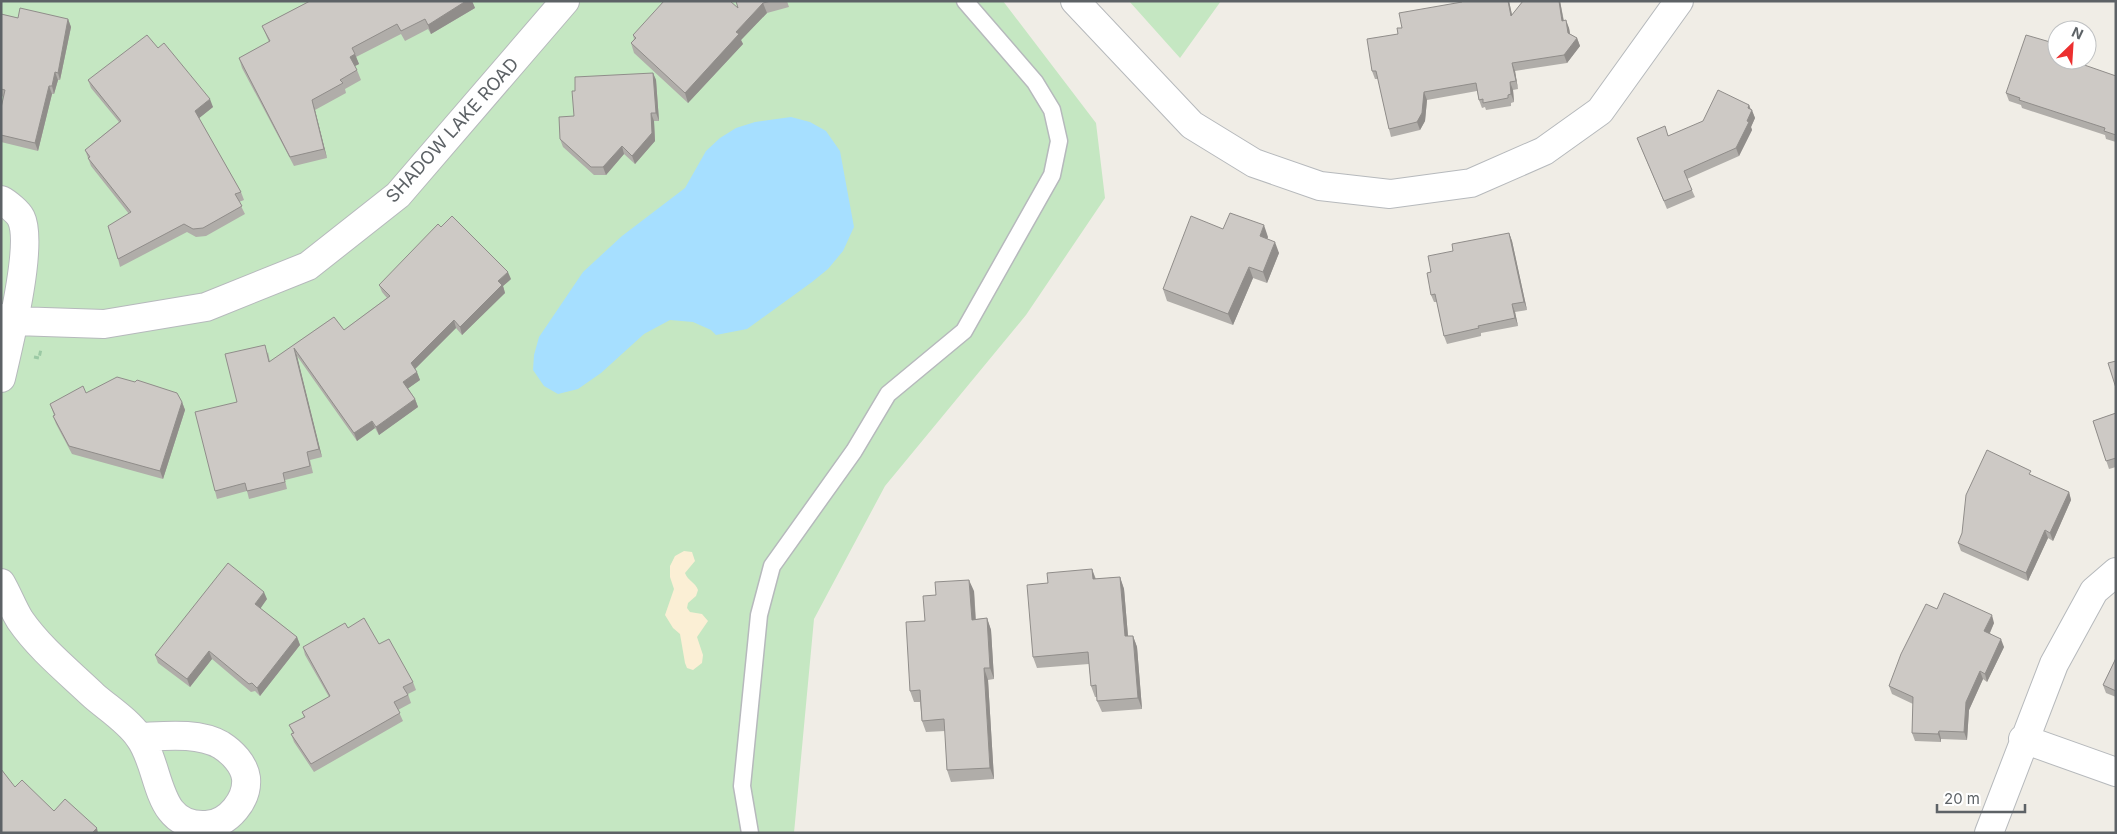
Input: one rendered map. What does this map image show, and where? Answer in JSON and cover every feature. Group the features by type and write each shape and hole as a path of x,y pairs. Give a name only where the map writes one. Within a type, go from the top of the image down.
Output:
{"street":[{"name":"SHADOW LAKE ROAD","path":"8,320 104,324 206,307 308,266 398,195 565,1"},
{"path":"1075,1 1192,125 1254,163 1320,186 1390,194 1471,183 1544,151 1600,110 1678,1"},
{"path":"1,200 21,219 25,244 8,320 1,378"},
{"path":"1989,833 2023,739 2054,664 2094,591 2116,572"},
{"path":"1,583 20,620 54,659 140,737"},
{"path":"2023,739 2116,772"}],"lane":[{"path":"750,833 742,786 759,616 772,566 854,451 888,394 964,332 1052,175 1059,141 1052,110 1035,82 966,1"}],"green space":[{"path":"1,1 1003,1 1096,123 1105,198 1026,315 885,486 814,619 794,833 1,833"},
{"path":"1129,1 1221,1 1180,58"}],"sand":[{"path":"684,551 692,552 695,561 685,573 698,590 696,596 688,603 687,608 690,612 702,614 708,621 697,637 703,655 702,663 693,670 687,668 685,663 680,634 673,628 665,615 674,589 670,577 670,566 675,556"}],"water":[{"path":"791,117 810,122 826,131 840,151 854,227 843,251 828,269 747,329 716,335 711,330 693,322 670,320 644,334 601,373 578,389 558,394 544,386 533,370 534,355 539,337 583,272 622,236 685,188 706,151 720,138 736,128 755,122"}],"building":[{"path":"310,1 466,1 428,25 425,19 401,31 397,24 352,48 355,54 350,57 357,70 340,80 343,83 312,100 324,149 290,157 239,58 270,41 262,26"},
{"path":"664,1 730,1 738,8 736,1 771,1 763,3 736,32 739,34 685,93 631,43 636,38 633,35"},
{"path":"1462,1 1508,1 1511,16 1523,1 1559,1 1562,21 1566,20 1568,33 1577,38 1564,55 1512,63 1516,81 1510,82 1511,94 1508,95 1508,98 1483,103 1483,99 1479,100 1476,83 1424,92 1422,113 1417,122 1389,129 1376,71 1372,71 1367,39 1398,34 1397,28 1402,28 1399,13"},
{"path":"20,8 68,19 58,73 55,72 52,86 49,86 35,143 1,135 1,108 5,90 1,89 1,14 18,18"},
{"path":"147,35 158,48 164,43 210,99 195,111 241,192 235,194 242,206 203,228 193,229 184,224 118,259 108,226 131,212 88,158 90,157 85,150 121,121 88,80"},
{"path":"2026,35 2047,41 2047,70 2097,69 2116,76 2116,135 2104,131 2105,128 2019,100 2020,98 2006,93"},
{"path":"653,73 656,113 651,113 652,133 632,156 622,146 603,167 591,167 560,139 559,117 574,116 572,91 575,91 575,77"},
{"path":"1718,90 1749,105 1748,108 1752,110 1747,121 1749,122 1736,148 1684,171 1692,190 1664,201 1637,138 1665,126 1668,136 1703,121"},
{"path":"1230,213 1264,225 1260,236 1275,242 1263,272 1249,267 1228,314 1163,289 1191,216 1223,229"},
{"path":"452,216 508,272 498,281 502,285 460,327 454,320 411,363 417,372 403,382 415,399 376,427 372,421 354,433 294,348 319,449 307,452 310,466 283,473 285,482 247,491 245,483 215,491 195,412 237,402 225,354 265,345 269,362 334,317 344,330 390,296 379,285 438,224 441,227"},
{"path":"1509,233 1524,302 1512,304 1515,318 1444,336 1435,294 1431,295 1427,273 1431,272 1428,256 1453,251 1452,244"},
{"path":"2116,361 2116,388 2108,363"},
{"path":"117,377 135,382 137,380 177,393 182,402 160,471 69,446 53,416 55,415 50,404 83,386 86,393"},
{"path":"2116,413 2116,458 2106,461 2093,421"},
{"path":"1987,450 2031,471 2029,474 2069,492 2050,533 2045,530 2026,573 1958,543 1962,533 1966,495"},
{"path":"228,563 264,592 255,604 297,637 257,688 252,683 249,684 209,651 187,679 155,655"},
{"path":"1092,569 1093,579 1120,577 1125,636 1133,636 1138,698 1097,701 1096,685 1091,686 1088,652 1033,657 1027,585 1048,583 1047,573"},
{"path":"969,580 972,620 987,618 990,668 984,668 990,768 947,770 944,719 922,721 920,690 910,691 906,622 925,621 923,596 936,595 935,582"},
{"path":"1944,593 1992,615 1984,631 2001,639 1985,674 1980,671 1966,702 1964,732 1912,733 1913,697 1889,686 1901,654 1926,604 1937,609"},
{"path":"364,618 379,644 389,639 413,682 403,687 408,695 394,702 400,713 311,764 291,734 294,733 289,725 305,717 302,712 330,696 303,647 345,623 348,628"},
{"path":"2116,658 2116,691 2103,685"},
{"path":"1,769 15,787 22,780 54,811 65,799 97,828 92,833 1,833"}]}
